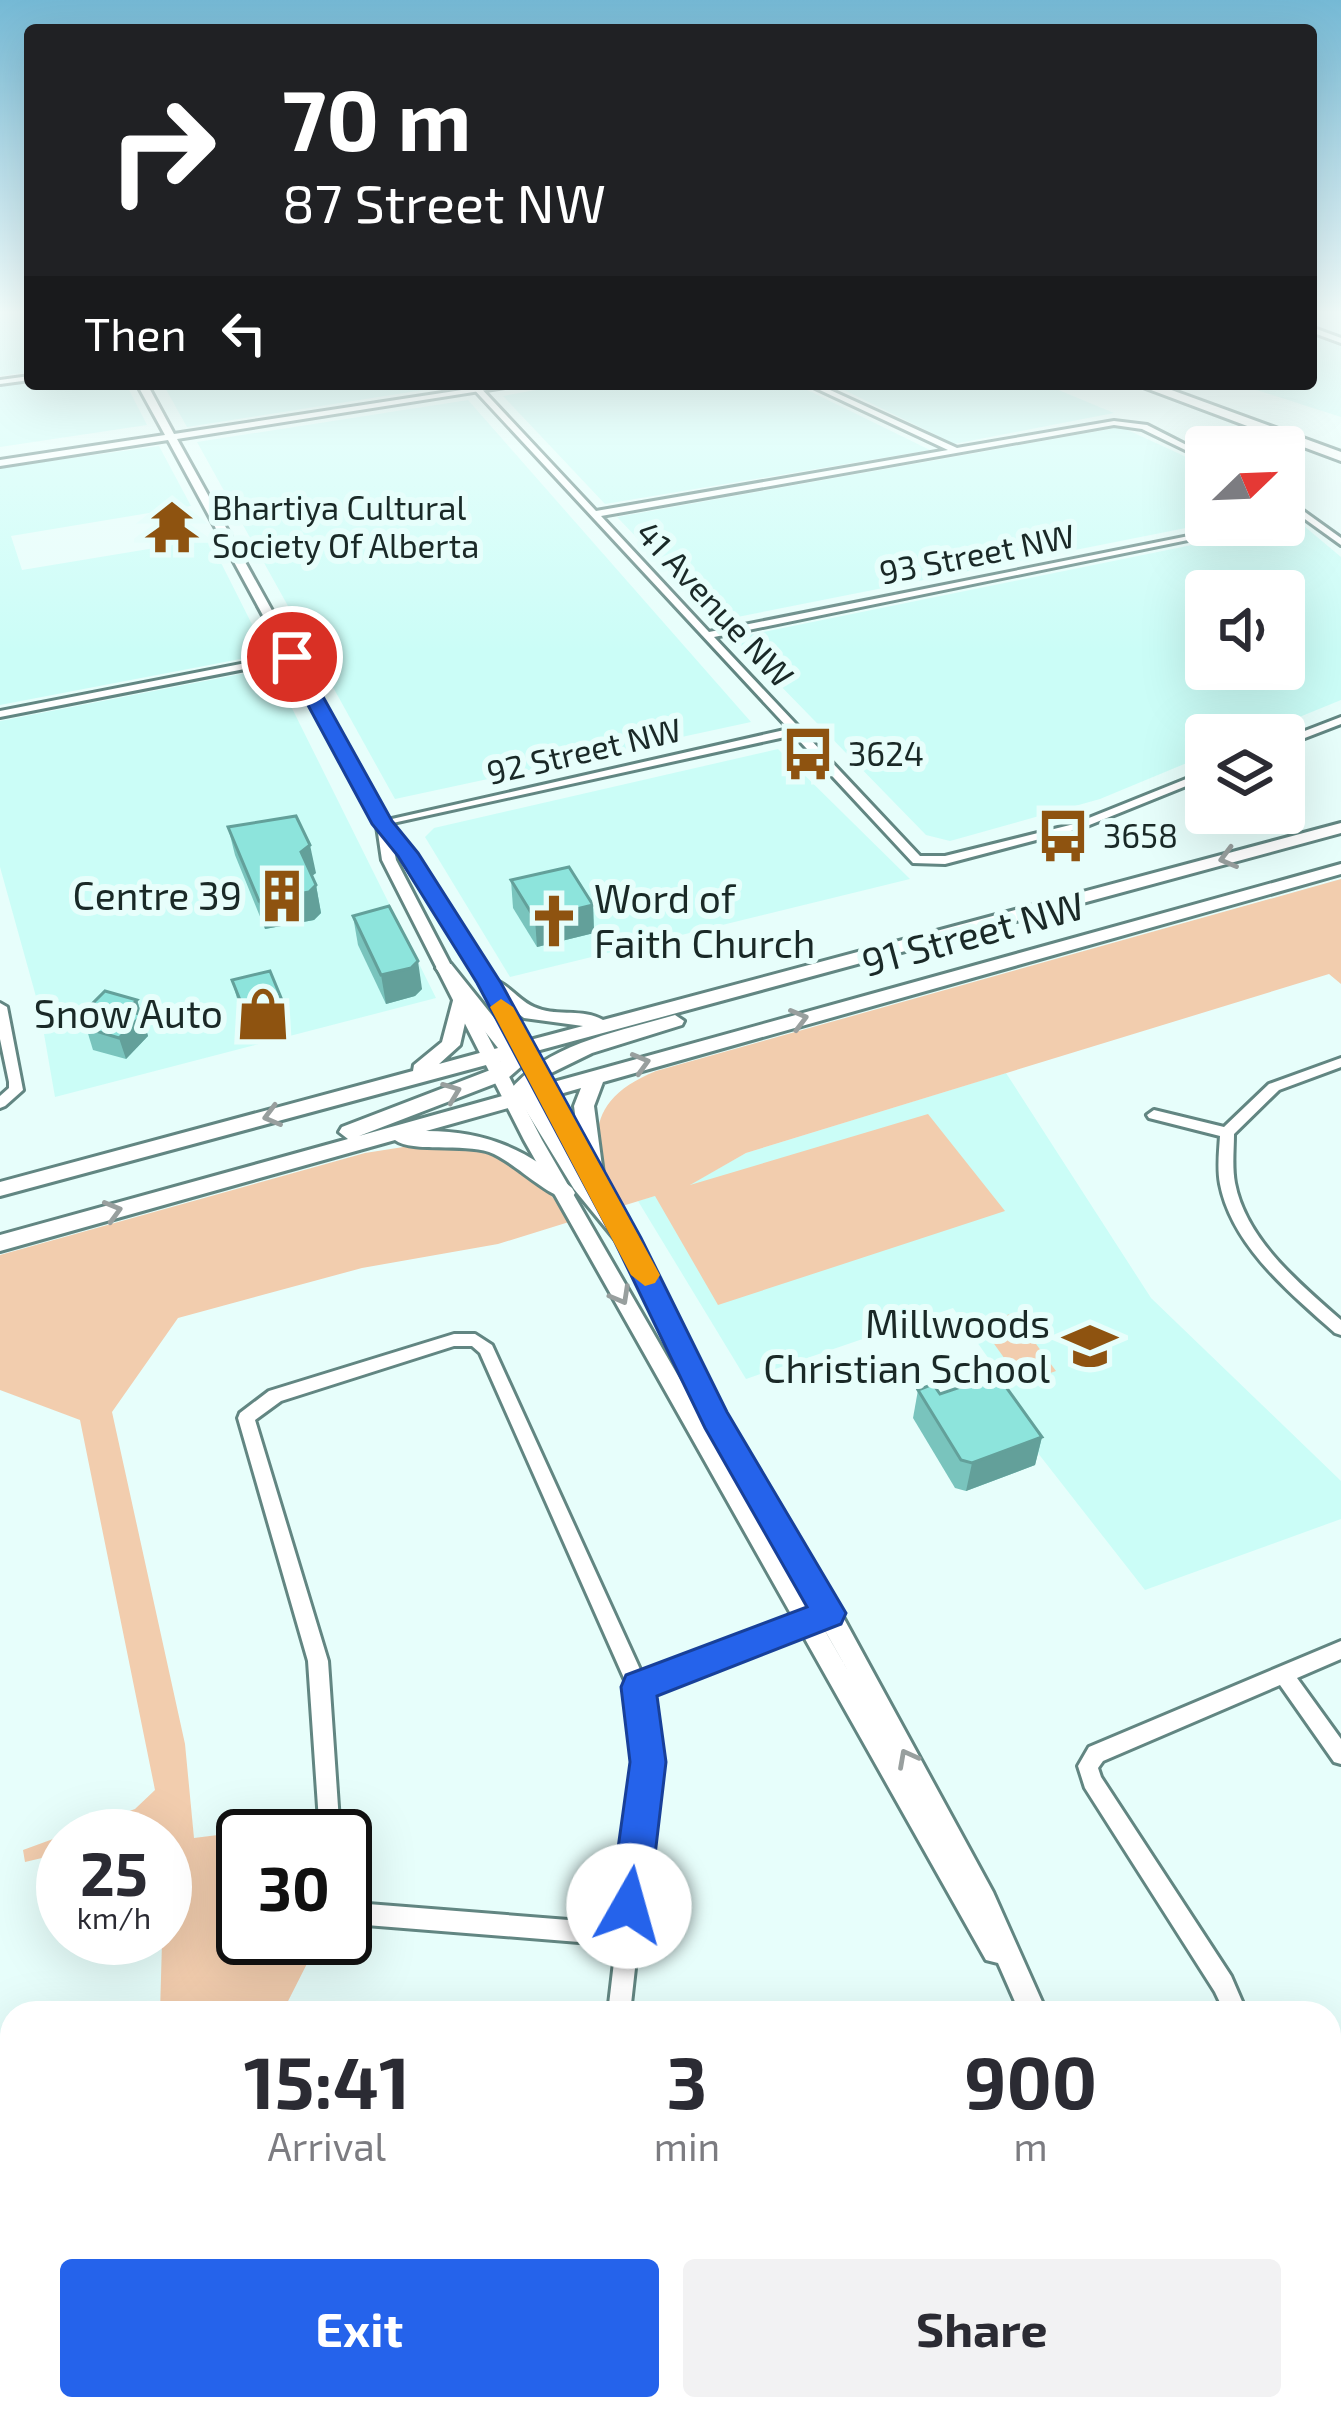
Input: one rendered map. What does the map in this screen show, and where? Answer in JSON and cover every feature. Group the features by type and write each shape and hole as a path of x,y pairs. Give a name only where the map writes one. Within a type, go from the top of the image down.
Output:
{"highway":[{"path":"1254,425 1341,452"},
{"path":"1270,425 1341,452"}],"main road":[{"name":"91 Street NW","path":"0,1243 362,1141 625,1020 1341,828"},
{"name":"91 Street NW","path":"0,1189 385,1085 518,1073 595,1076 1341,869"},
{"path":"185,1191 863,957"},
{"path":"445,968 518,1073 581,1184 627,1238"},
{"path":"489,983 538,1017 625,1020"},
{"path":"385,1085 447,1051 457,1032 462,997"},
{"path":"593,1174 584,1106 595,1076"},
{"path":"362,1141 444,1137 484,1141 530,1161 566,1193"}],"street":[{"path":"164,425 382,824 407,853 489,983 518,1073 566,1193 804,1622 1026,2001"},
{"path":"0,463 244,425"},
{"name":"41 Avenue NW","path":"512,425 917,860 945,860 1078,826 1185,783"},
{"path":"900,425 955,450"},
{"path":"595,514 1110,425"},
{"path":"1134,425 1185,448"},
{"path":"1306,515 1341,542"},
{"name":"93 Street NW","path":"707,635 1185,539"},
{"path":"0,714 292,657"},
{"path":"1305,735 1341,720"},
{"name":"92 Street NW","path":"382,824 796,731"},
{"path":"382,824 389,860 462,997 593,1174 716,1420 829,1613 984,1901 1028,2001"},
{"path":"0,1007 16,1082 5,1101"},
{"path":"1341,1062 1274,1087 1227,1132 1227,1186 1248,1232 1296,1291 1341,1329"},
{"path":"1154,1115 1227,1132"},
{"path":"328,1809 319,1660 245,1418 262,1402 297,1389 454,1340 475,1340 486,1349 638,1687 648,1762 620,2001"},
{"path":"638,1687 829,1613"},
{"path":"1230,2001 1092,1781 1088,1766 1096,1754 1341,1650"},
{"path":"1285,1677 1341,1755"},
{"path":"372,1914 626,1935"}],"shaded area":[{"path":"0,425 147,425 0,447"},
{"path":"307,425 490,425 751,722 395,799 197,442"},
{"path":"530,425 879,425 930,450 605,504"},
{"path":"915,425 1052,425 954,444"},
{"path":"1121,427 1185,456 1185,528 717,621 617,517"},
{"path":"159,446 191,506 11,536 22,570 209,539 267,654 0,705 0,468"},
{"path":"1305,527 1341,557 1341,700 1305,715 1185,714 1185,764 1100,799 950,841 926,835 734,638 1187,546 1305,546"},
{"path":"272,668 436,998 55,1097 40,1011 0,867 0,721"},
{"path":"778,749 910,879 510,977 425,837 434,828"},
{"path":"1341,879 1341,984 1329,974 746,1153 690,1185 928,1114 1005,1211 718,1305 655,1196 619,1207 608,1185 598,1145 604,1111 615,1096 656,1071"},
{"name":"Millwoods Christian School","path":"1006,1073 1151,1298 1341,1481 1341,1519 1145,1590 994,1397 1010,1389 953,1308 746,1379 638,1201 687,1186 746,1153"},
{"path":"429,1143 494,1155 527,1171 569,1222 498,1244 362,1268 178,1318 112,1412 185,1744 191,1809 135,1809 155,1790 80,1420 0,1390 0,1255 365,1153"},
{"path":"1013,1313 1056,1371 1022,1383 980,1324"},
{"path":"192,1817 194,1838 216,1835 216,1965 306,1965 288,2001 160,2001 161,1965 192,1965"},
{"path":"36,1845 36,1859 25,1862 23,1850"}],"building":[{"path":"296,816 310,845 301,852 316,885 309,892 259,901 228,827"},
{"path":"569,867 593,905 535,919 511,880"},
{"path":"389,906 418,961 411,968 381,975 353,916"},
{"path":"270,971 284,1005 246,1015 232,980"},
{"path":"105,991 137,1000 127,1010 142,1015 119,1038 86,1028 97,1018 82,1014"},
{"path":"990,1377 1001,1380 1042,1437 972,1463 961,1460 918,1390 933,1384 940,1394"}],"slow traffic":[{"path":"501,1007 645,1275"}],"place":[{"name":"Bhartiya Cultural Society Of Alberta","path":"172,527"},
{"name":"3624","path":"808,754"},
{"name":"3658","path":"1063,836"},
{"name":"Centre 39","path":"282,896"},
{"name":"Word of Faith Church","path":"554,921"},
{"name":"Snow Auto","path":"263,1014"},
{"name":"Millwoods Christian School","path":"1090,1346"}],"route":[{"path":"292,657 382,824 407,853 489,983 627,1238 716,1420 829,1613 638,1687 648,1762 629,1906"}]}
